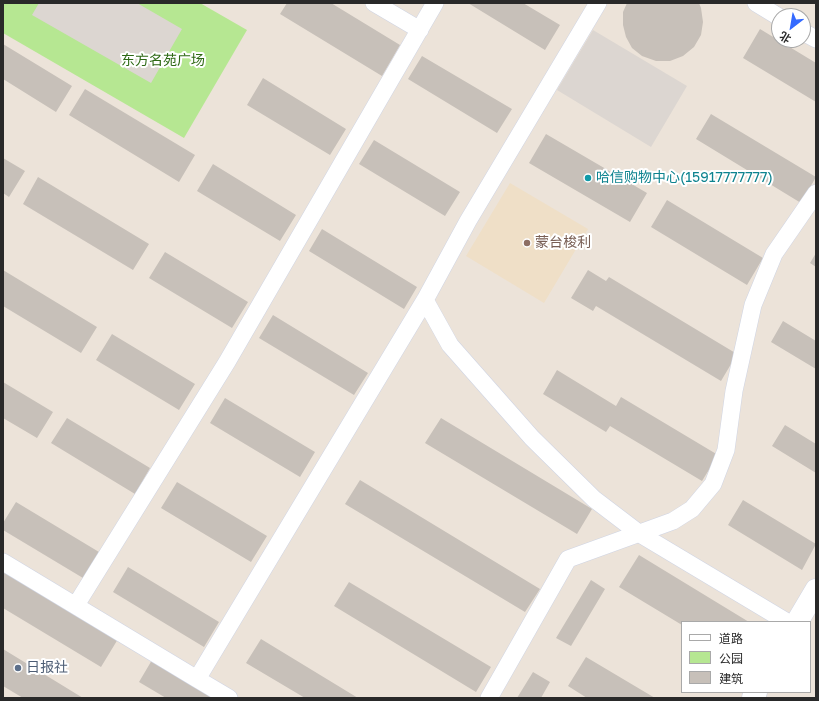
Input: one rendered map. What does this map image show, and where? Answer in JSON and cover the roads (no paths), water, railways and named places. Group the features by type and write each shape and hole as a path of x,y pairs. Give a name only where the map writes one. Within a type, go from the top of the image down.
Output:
{"street":[{"path":"374,3 420,30"},
{"path":"76,605 227,362 435,3"},
{"path":"197,679 425,300 468,221 598,3"},
{"path":"756,3 771,12"},
{"path":"489,698 568,559 673,521 692,509 713,484 726,450 734,391 753,305 774,254 816,193"},
{"path":"425,300 450,345 532,438 594,499 640,534 785,621"},
{"path":"3,562 229,698"},
{"path":"798,621 816,590"}],"place":[{"name":"哈信购物中心(15917777777)","path":"588,178"},
{"name":"蒙台梭利","path":"527,243"},
{"name":"日报社","path":"18,668"}],"park label":[{"name":"东方名苑广场","path":"163,61"}]}
